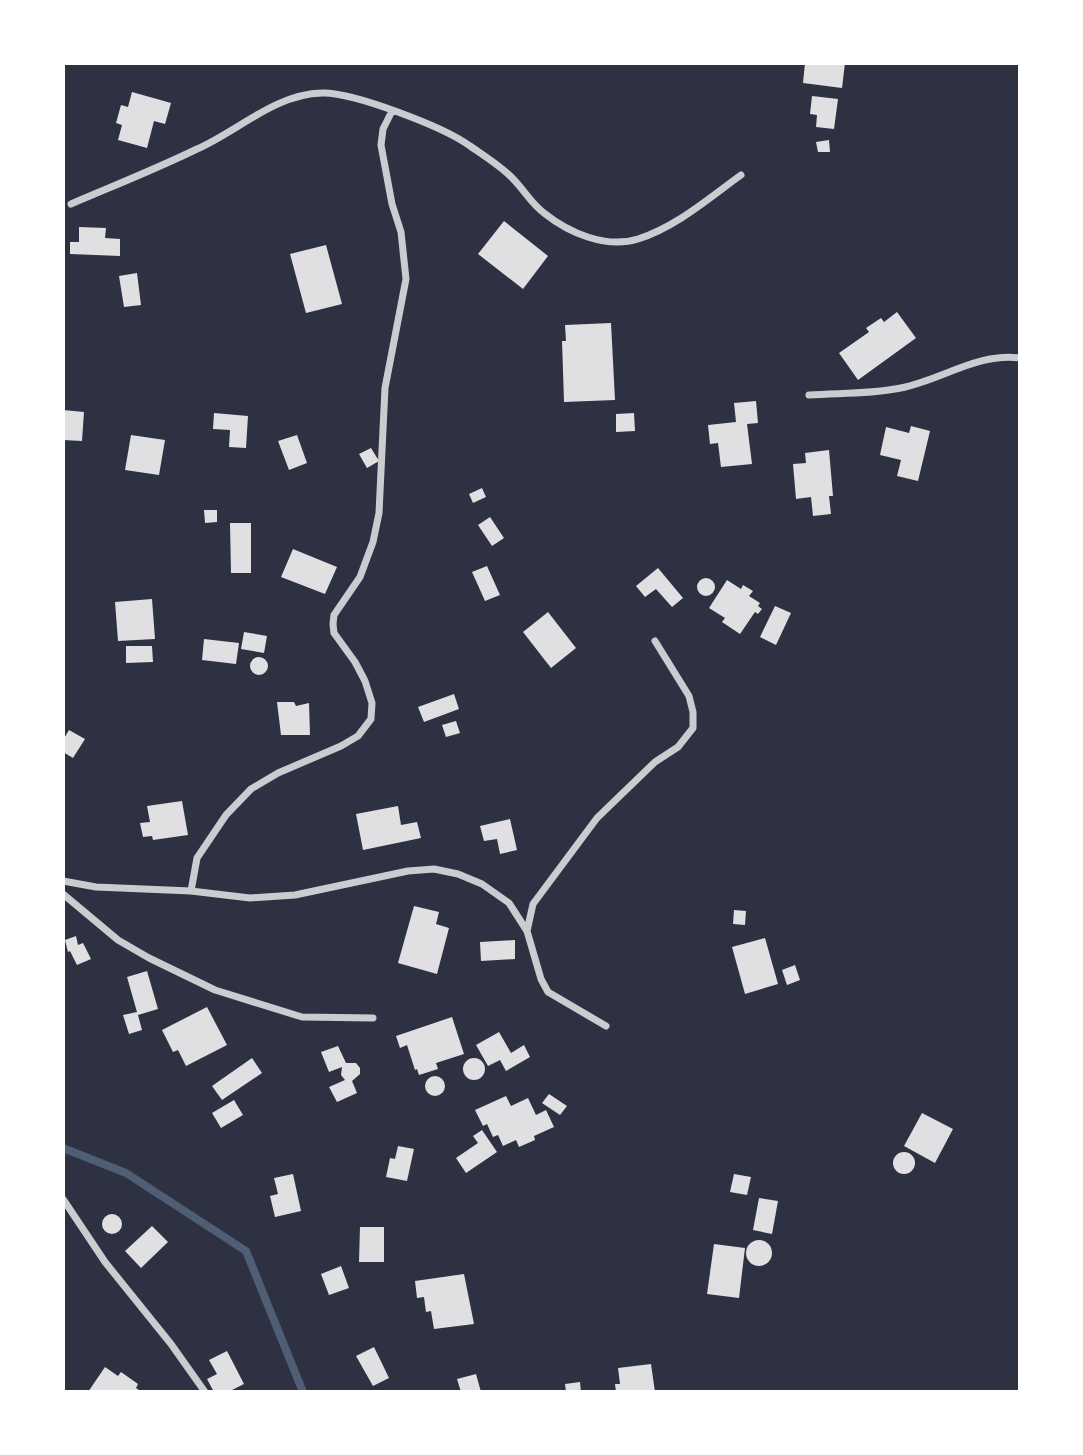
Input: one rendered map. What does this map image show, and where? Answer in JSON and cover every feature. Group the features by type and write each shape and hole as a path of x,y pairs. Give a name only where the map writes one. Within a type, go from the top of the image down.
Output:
{"street":[{"path":"71,204 200,148 274,105 300,96 322,93 351,97 429,123 467,143 510,175 543,213 571,230 594,239 612,242 637,240 672,223 741,175"},
{"path":"191,891 197,858 226,815 251,789 278,773 341,746 358,736 371,719 373,703 365,681 334,633 333,624 334,615 360,577 373,542 379,513 385,388 406,279 401,232 392,204 381,145 383,129 392,111"},
{"path":"809,395 896,389 958,368 1009,356 1020,358"},
{"path":"527,931 533,904 597,818 655,762 678,747 693,728 689,696 655,641"},
{"path":"63,881 96,887 191,891 250,898 295,895 408,872 446,870 482,884 509,903 527,931 541,979 548,992 606,1026"},
{"path":"63,894 118,940 215,990 302,1017 373,1018"},
{"path":"63,1199 105,1262 171,1344 205,1392"}],"building":[{"path":"805,63 845,63 842,88 803,83"},
{"path":"132,92 171,103 165,124 154,121 147,148 118,140 122,125 116,123 121,105 128,107"},
{"path":"812,96 838,99 834,129 816,127 817,115 810,114"},
{"path":"829,140 830,152 818,152 816,142"},
{"path":"504,221 548,256 523,289 478,254"},
{"path":"79,227 106,228 105,238 120,239 120,256 70,254 70,242 79,242"},
{"path":"326,245 342,304 306,313 290,254"},
{"path":"137,273 141,305 124,307 119,276"},
{"path":"897,312 916,338 858,380 839,353 869,332 866,328 881,318 884,322"},
{"path":"611,323 615,400 564,402 562,341 566,341 565,325"},
{"path":"756,401 758,423 747,424 752,464 721,467 718,443 710,444 708,425 736,422 734,403"},
{"path":"63,410 84,412 82,441 63,440"},
{"path":"214,413 248,416 246,448 229,447 230,430 213,429"},
{"path":"634,413 635,431 616,432 616,414"},
{"path":"911,426 930,431 918,481 897,476 901,460 880,455 886,427 909,433"},
{"path":"131,435 165,440 159,475 125,470"},
{"path":"297,435 307,463 289,470 278,441"},
{"path":"371,448 379,461 367,468 359,454"},
{"path":"829,450 833,496 829,496 831,514 813,516 811,497 796,499 793,464 806,463 805,453"},
{"path":"482,488 486,497 473,503 469,494"},
{"path":"204,510 217,510 217,522 205,523"},
{"path":"490,517 504,538 492,546 478,525"},
{"path":"230,523 251,523 251,573 231,573"},
{"path":"293,549 337,567 325,594 281,577"},
{"path":"487,566 500,595 485,601 472,572"},
{"path":"658,568 683,598 672,607 656,589 645,597 636,586"},
{"path":"702,578 710,578 715,587 713,594 702,596 697,591 697,583"},
{"path":"727,580 741,589 743,585 753,591 749,596 760,603 758,606 762,609 758,614 755,612 740,634 722,622 725,618 709,608"},
{"path":"152,599 155,639 118,641 115,602"},
{"path":"775,606 791,613 776,645 760,637"},
{"path":"548,612 576,648 551,668 523,632"},
{"path":"244,632 267,636 264,653 241,649"},
{"path":"204,639 239,643 236,664 202,660"},
{"path":"126,646 152,646 153,662 126,663"},
{"path":"259,657 265,660 268,666 265,672 259,675 253,672 250,666 253,660"},
{"path":"454,694 459,709 424,722 418,707"},
{"path":"277,702 294,702 296,706 309,703 310,735 281,735"},
{"path":"456,721 460,733 446,737 442,725"},
{"path":"69,730 85,739 73,758 63,752 63,740"},
{"path":"182,801 188,835 153,840 152,836 143,837 140,823 150,822 147,806"},
{"path":"398,806 401,825 417,822 421,838 363,850 356,814"},
{"path":"510,819 517,850 500,854 497,839 484,841 480,826"},
{"path":"414,906 439,912 436,924 449,928 437,974 398,963"},
{"path":"734,910 746,911 745,925 733,924"},
{"path":"76,936 78,945 83,943 91,959 77,965 70,951 68,952 65,940"},
{"path":"765,938 778,984 745,994 732,947"},
{"path":"515,940 515,959 481,961 480,942"},
{"path":"795,965 800,980 787,985 782,970"},
{"path":"147,971 158,1009 138,1015 142,1030 129,1034 123,1015 137,1012 127,977"},
{"path":"207,1007 227,1045 186,1066 178,1050 173,1052 162,1030"},
{"path":"452,1017 464,1054 436,1063 438,1069 419,1075 407,1045 400,1048 396,1036"},
{"path":"499,1032 511,1053 524,1045 530,1057 506,1071 500,1060 488,1066 476,1045"},
{"path":"338,1046 346,1063 356,1063 360,1074 352,1081 357,1093 337,1102 329,1087 345,1080 341,1075 342,1067 329,1072 321,1052"},
{"path":"252,1058 262,1073 222,1100 212,1086"},
{"path":"474,1058 482,1061 485,1069 482,1077 474,1080 466,1077 463,1069 466,1061"},
{"path":"431,1076 439,1076 445,1086 439,1096 431,1096 425,1090 425,1082"},
{"path":"549,1094 567,1106 560,1115 542,1103"},
{"path":"506,1096 511,1106 528,1098 536,1115 546,1110 554,1127 534,1136 535,1140 519,1147 516,1140 503,1146 498,1135 493,1137 487,1124 483,1126 475,1110"},
{"path":"234,1100 243,1115 221,1128 212,1113"},
{"path":"922,1113 953,1129 935,1163 904,1146"},
{"path":"482,1130 497,1152 466,1173 456,1158 478,1143 473,1136"},
{"path":"398,1146 414,1149 407,1181 386,1177 390,1158 395,1159"},
{"path":"904,1152 912,1155 915,1163 912,1171 904,1174 896,1171 893,1163 896,1155"},
{"path":"293,1174 301,1211 275,1217 270,1196 278,1194 274,1178"},
{"path":"734,1174 751,1177 747,1195 730,1192"},
{"path":"759,1198 778,1201 772,1234 753,1230"},
{"path":"112,1214 119,1217 122,1224 119,1231 112,1234 105,1231 102,1224 105,1217"},
{"path":"152,1226 168,1242 141,1268 125,1251"},
{"path":"360,1227 384,1227 384,1262 359,1262"},
{"path":"759,1240 768,1244 772,1253 768,1262 759,1266 750,1262 746,1253 750,1244"},
{"path":"714,1244 745,1248 739,1298 707,1294"},
{"path":"341,1266 349,1288 329,1295 321,1274"},
{"path":"464,1274 474,1324 434,1329 431,1311 426,1312 424,1297 417,1298 415,1281"},
{"path":"374,1347 389,1378 373,1386 356,1356"},
{"path":"227,1351 244,1384 228,1392 214,1392 207,1379 217,1374 209,1360"},
{"path":"651,1364 655,1392 616,1392 615,1384 620,1384 618,1368"},
{"path":"105,1367 118,1376 121,1372 138,1384 136,1388 142,1392 88,1392"},
{"path":"476,1374 481,1392 461,1392 457,1379"},
{"path":"580,1382 581,1392 566,1392 565,1384"}],"waterway":[{"path":"63,1148 126,1173 246,1251 303,1392"}]}
